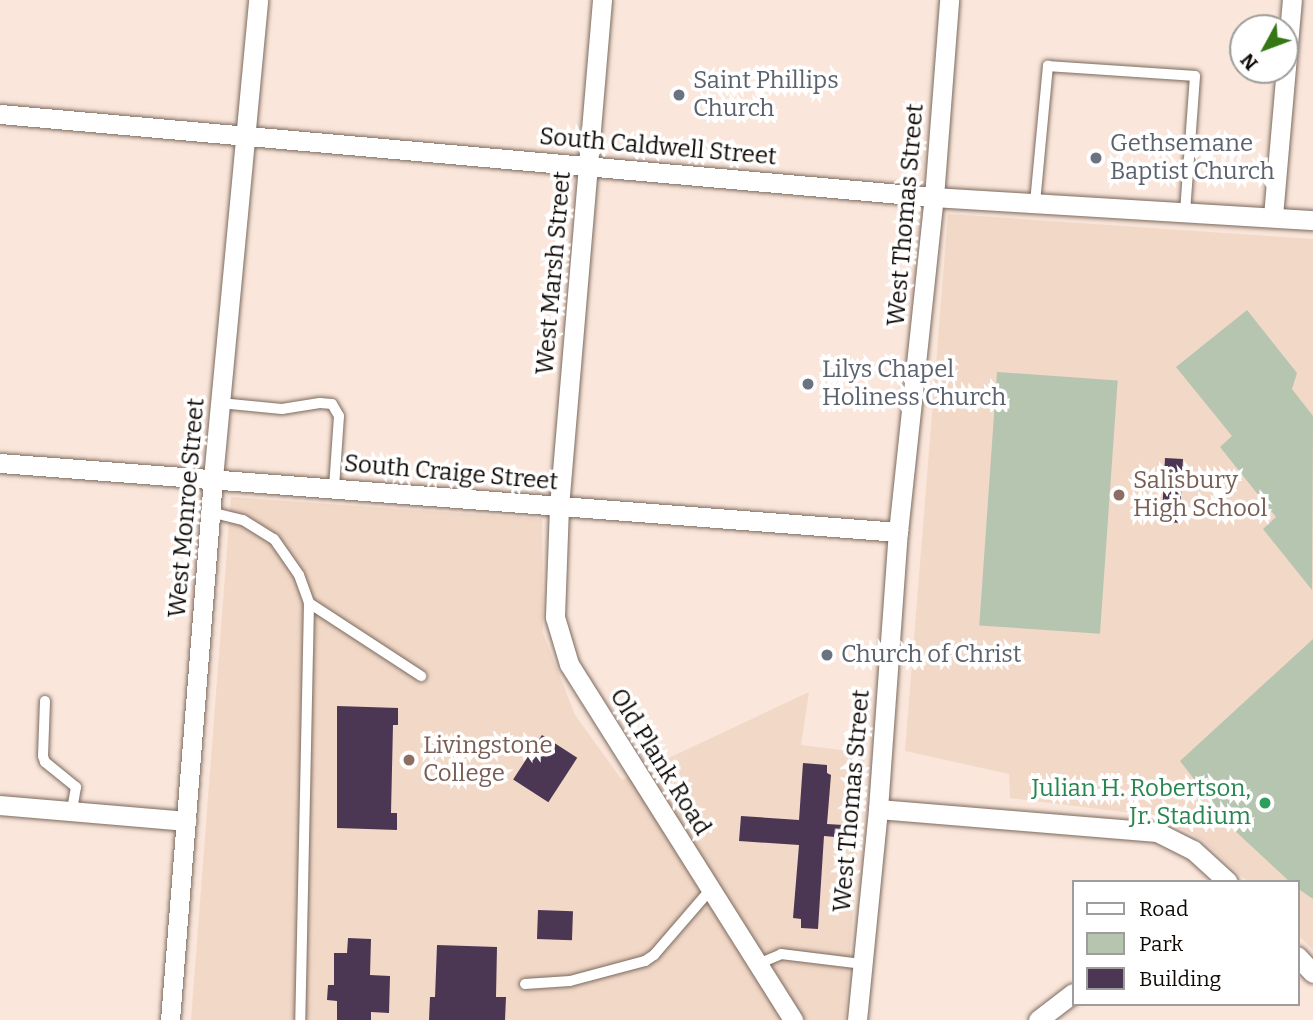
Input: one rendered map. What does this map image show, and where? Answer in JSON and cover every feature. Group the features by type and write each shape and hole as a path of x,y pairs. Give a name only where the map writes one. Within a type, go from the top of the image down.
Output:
{"street":[{"name":"West Monroe Street","path":"170,1020 210,512 258,0"},
{"name":"West Marsh Street","path":"559,507 601,0"},
{"name":"West Thomas Street","path":"858,1020 878,809 898,532 934,197 949,0"},
{"path":"1273,216 1292,0"},
{"name":"South Caldwell Street","path":"0,114 588,164 934,197 1313,220"},
{"name":"South Craige Street","path":"0,463 898,532"},
{"name":"Old Plank Road","path":"559,507 555,617 569,664 793,1020"},
{"path":"0,805 186,821"},
{"path":"878,809 1157,832 1193,850 1223,880"},
{"path":"1299,958 1313,973"},
{"path":"1038,1020 1072,994"}],"lane":[{"path":"1035,203 1048,66 1195,76 1185,211"},
{"path":"220,403 282,409 320,402 332,404 339,416 334,488"},
{"path":"210,512 243,520 274,539 299,575 309,603 300,1020"},
{"path":"309,603 421,676"},
{"path":"45,701 43,756 45,762 76,787 72,810"},
{"path":"525,984 570,981 645,961 654,955 711,889"},
{"path":"758,964 781,954 863,964"}],"shaded area":[{"name":"Salisbury High School","path":"948,214 1313,239 1313,950 1299,936 1299,880 1246,880 1203,840 1157,816 1010,798 1009,774 905,751"},
{"name":"Livingstone College","path":"231,497 542,519 543,633 575,715 622,780 809,692 801,745 865,753 845,1020 191,1020"}],"green space":[{"path":"1247,310 1297,373 1292,389 1313,416 1312,590 1263,529 1276,517 1220,447 1232,436 1176,367"},
{"path":"997,372 1118,380 1100,634 979,625"},
{"name":"Julian H. Robertson, Jr. Stadium","path":"1313,639 1313,899 1299,889 1299,880 1288,880 1233,829 1180,761"}],"building":[{"path":"1165,458 1183,459 1180,523 1162,522"},
{"path":"337,706 398,708 398,725 393,725 391,813 397,813 397,830 337,828"},
{"path":"542,735 577,758 548,802 513,779"},
{"path":"803,763 827,765 827,773 831,775 827,824 860,826 859,839 824,836 818,929 801,928 801,919 793,918 799,845 739,841 741,816 799,820"},
{"path":"538,910 573,911 572,940 537,939"},
{"path":"348,938 371,939 370,975 390,976 389,1013 371,1012 371,1020 337,1020 337,1001 327,1000 328,985 334,985 334,953 347,953"},
{"path":"437,945 497,947 496,997 506,997 505,1020 429,1020 430,997 435,997"}],"place":[{"name":"Saint Phillips Church","path":"679,95"},
{"name":"Gethsemane Baptist Church","path":"1096,158"},
{"name":"Lilys Chapel Holiness Church","path":"808,384"},
{"name":"Salisbury High School","path":"1119,495"},
{"name":"Church of Christ","path":"827,655"},
{"name":"Livingstone College","path":"409,760"},
{"name":"Julian H. Robertson, Jr. Stadium","path":"1265,803"}]}
